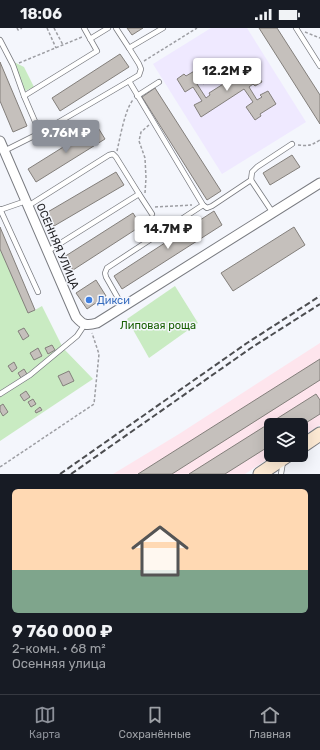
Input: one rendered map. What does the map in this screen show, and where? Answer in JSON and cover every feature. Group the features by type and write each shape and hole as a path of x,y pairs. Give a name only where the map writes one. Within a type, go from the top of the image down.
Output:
{"main road":[{"path":"308,442 320,434"},
{"path":"260,474 277,462"}],"street":[{"name":"ОСЕННЯЯ УЛИЦА","path":"2,146 76,317 82,324 87,324"},
{"path":"87,324 97,323 320,183"}],"lane":[{"path":"24,96 97,51 84,28"},
{"path":"89,37 108,28"},
{"path":"2,146 40,133 139,75 141,69 139,64 116,28"},
{"path":"129,48 163,28"},
{"path":"296,28 320,66"},
{"path":"0,40 40,133"},
{"path":"129,81 203,205 207,208 212,206 251,180"},
{"path":"137,96 159,82"},
{"path":"273,212 251,180 252,172 257,167 292,144"},
{"path":"38,292 0,209 27,204 113,154 152,214"},
{"path":"48,251 139,194"},
{"path":"123,307 106,277 105,273 107,268 203,205"},
{"path":"0,394 30,375 77,336 87,324"},
{"path":"281,474 284,462"}],"path":[{"path":"17,28 18,30 22,28"},
{"path":"47,28 56,48"},
{"path":"54,28 62,46"},
{"path":"139,64 198,28"},
{"path":"303,31 320,38"},
{"path":"12,66 56,48 89,37"},
{"path":"116,157 127,110 131,102 137,96"},
{"path":"144,202 146,178 144,158 139,141 141,132 153,122"},
{"path":"292,144 306,146 320,140"},
{"path":"148,208 203,205"},
{"path":"0,467 94,404 100,354 87,324"}],"shaded area":[{"path":"211,28 247,28 306,122 222,174 153,64"},
{"path":"320,343 320,425 308,433 308,418 264,418 264,462 245,474 113,474 179,434"}],"green space":[{"path":"10,60 24,67 34,87 25,91"},
{"path":"0,249 28,312 42,306 63,348 93,379 0,441"},
{"name":"Липовая роща","path":"175,286 198,323 149,358 127,319"}],"building":[{"path":"127,28 143,28 132,35"},
{"path":"259,28 277,28 320,95 320,124"},
{"path":"120,54 129,67 60,111 52,98"},
{"path":"0,62 27,126 13,132 0,101"},
{"path":"201,67 209,80 203,84 201,82 197,84 206,98 210,95 209,93 236,76 237,78 253,68 262,82 255,86 253,84 249,87 257,100 262,97 260,95 268,91 276,104 260,114 261,116 255,120 246,107 253,102 244,89 201,117 194,105 202,101 193,87 185,92 177,79 184,74 186,76"},
{"path":"155,88 221,191 207,200 142,97"},
{"path":"97,126 105,139 36,182 28,169"},
{"path":"292,155 300,167 270,185 263,173"},
{"path":"116,172 124,185 54,226 46,213"},
{"path":"214,211 222,225 122,289 114,276"},
{"path":"133,213 141,226 73,270 64,257"},
{"path":"0,227 35,310 28,313 0,249"},
{"path":"294,227 305,245 233,291 221,273"},
{"path":"96,280 106,296 87,309 76,293"},
{"path":"24,328 29,336 23,340 18,331"},
{"path":"52,345 55,350 48,354 45,348"},
{"path":"38,348 42,356 34,360 30,353"},
{"path":"320,359 320,380 172,474 138,474"},
{"path":"14,362 17,368 12,372 8,366"},
{"path":"24,369 27,374 21,378 18,373"},
{"path":"69,371 74,381 63,386 58,376"},
{"path":"26,391 30,397 24,401 20,395"},
{"path":"316,394 320,400 320,414 308,422 308,418 278,418"},
{"path":"33,399 36,404 31,407 28,402"},
{"path":"3,404 8,412 3,416 0,411 0,406"},
{"path":"40,407 42,410 36,413 35,411"},
{"path":"264,427 264,449 225,474 189,474"}],"railway":[{"path":"60,474 247,343 320,296"},
{"path":"71,474 251,348 320,304"}],"place":[{"name":"Дикси","path":"89,300"}]}
